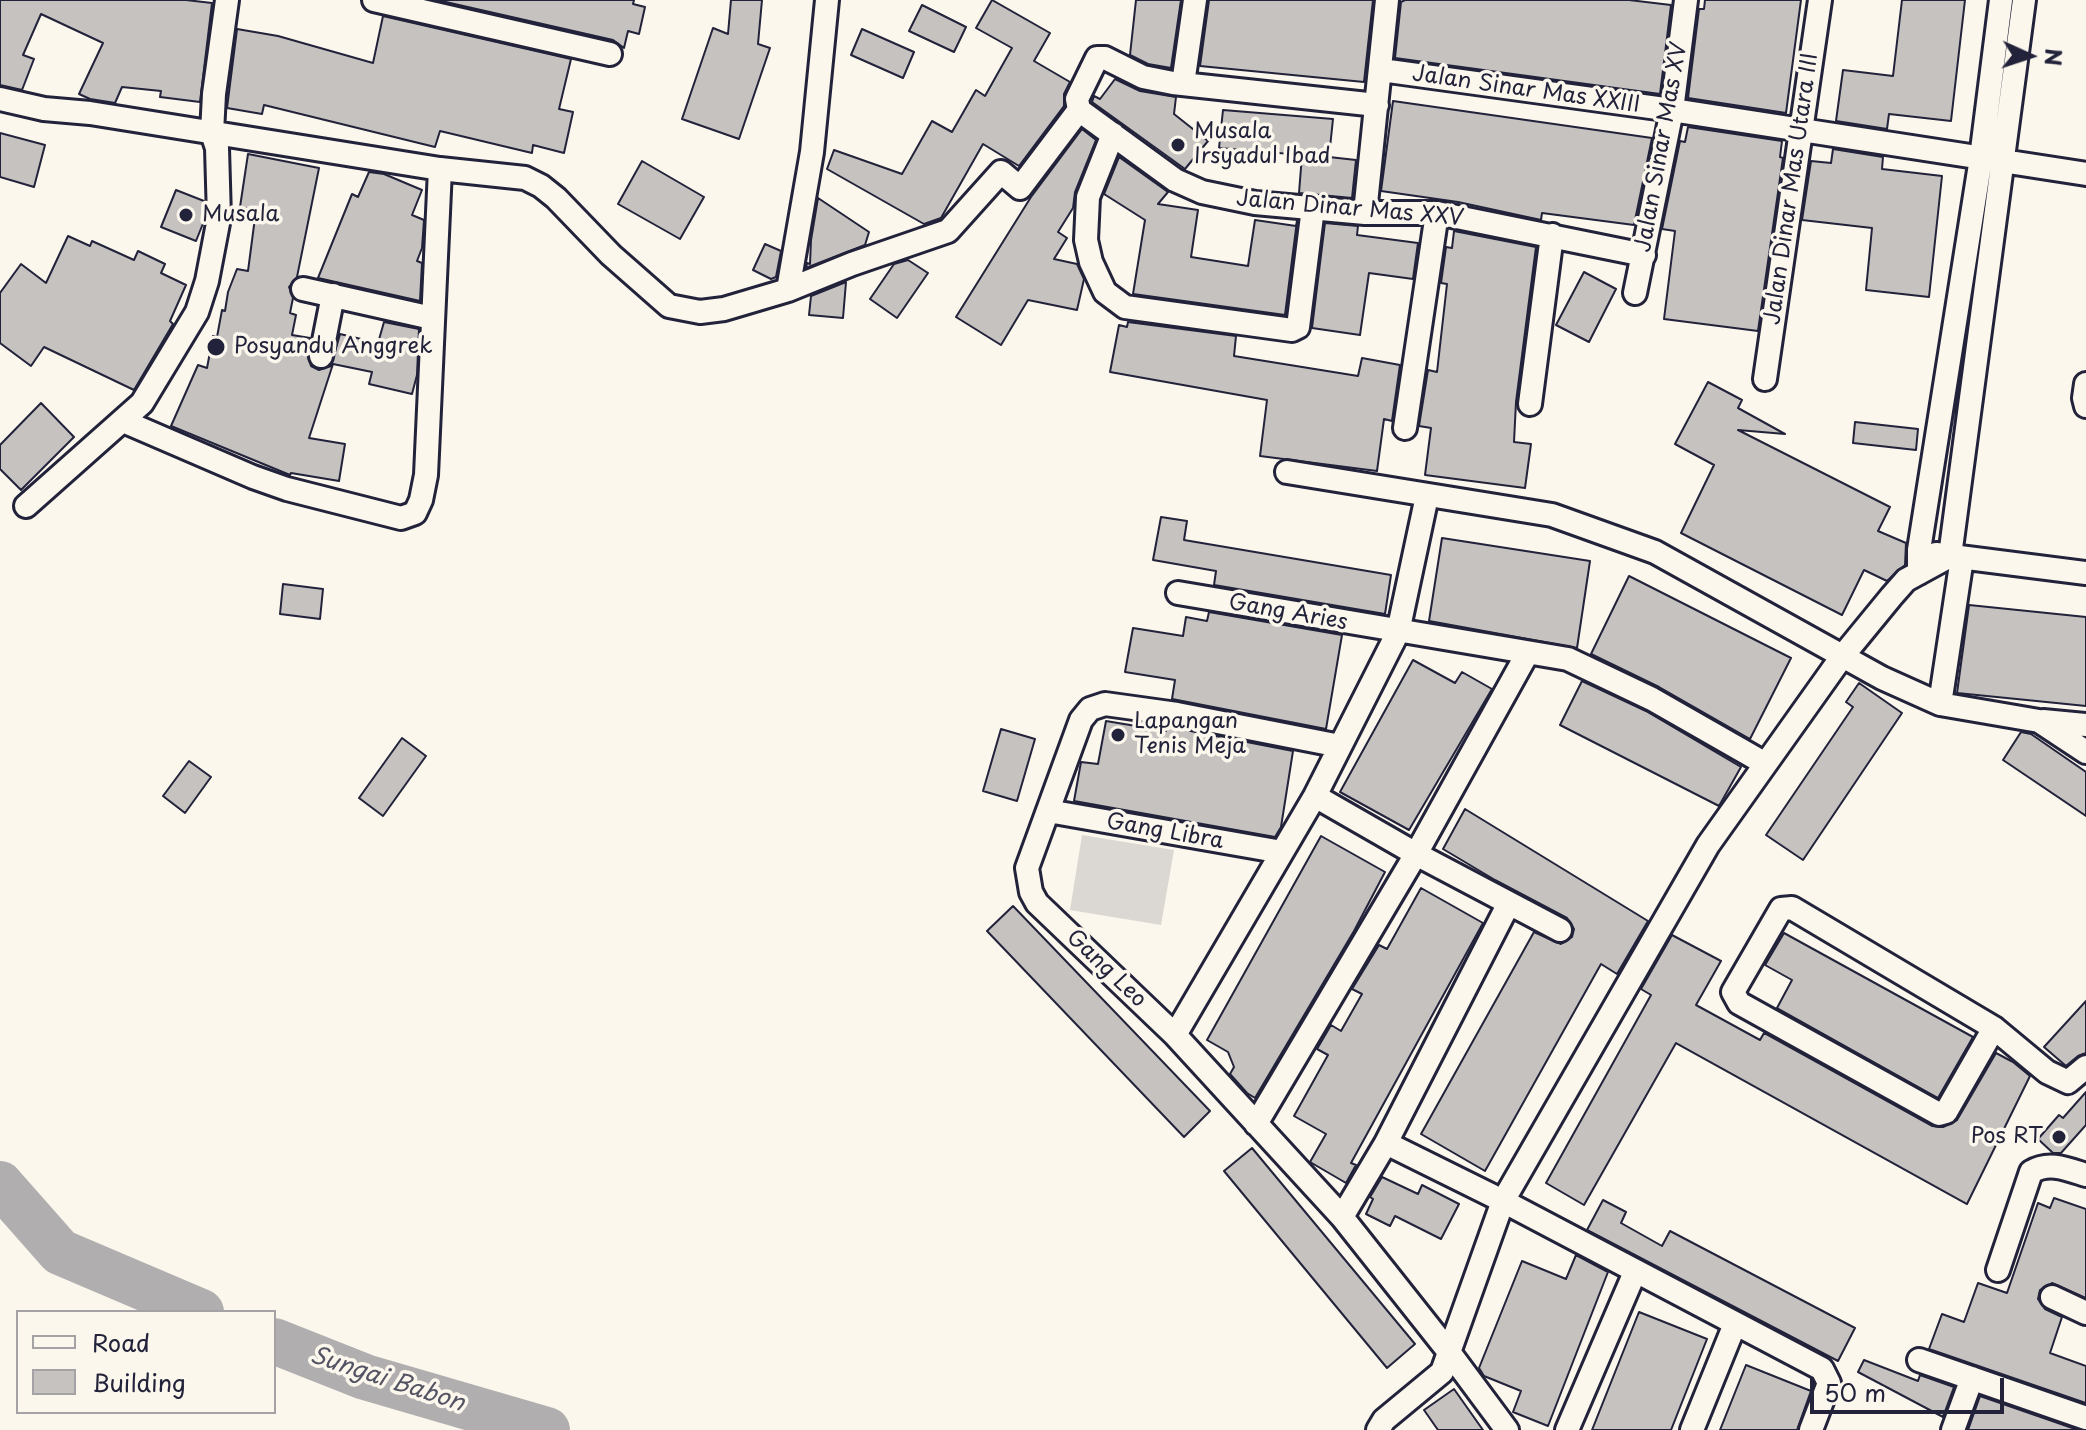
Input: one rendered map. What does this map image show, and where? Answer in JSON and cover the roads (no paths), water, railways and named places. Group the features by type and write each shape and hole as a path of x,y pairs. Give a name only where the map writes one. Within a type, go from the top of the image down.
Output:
{"street":[{"path":"26,506 142,403 197,312 207,281 219,218 217,148 212,133 227,0"},
{"path":"374,0 610,54"},
{"path":"788,290 812,152 826,0"},
{"path":"1183,84 1195,0"},
{"path":"1365,213 1387,0"},
{"name":"Jalan Sinar Mas XV","path":"1635,293 1672,110 1686,0"},
{"name":"Jalan Dinar Mas Utara III","path":"1765,379 1820,0"},
{"path":"1940,704 1992,160 2001,0"},
{"path":"1919,573 1919,550 2024,0"},
{"path":"0,99 44,109 90,113 440,169 525,178 541,186 611,255 669,306 700,312 724,309 788,290 948,231 1001,172 1020,188 1079,110 1077,99 1097,58 1105,58 1143,77 1183,84 1377,105"},
{"name":"Jalan Sinar Mas XXIII","path":"1381,70 1672,110 2086,174"},
{"name":"Jalan Dinar Mas XXV","path":"1079,110 1175,180 1202,192 1255,203 1365,213 1437,213 1644,255"},
{"path":"1113,134 1088,197 1086,240 1091,262 1105,292 1125,307 1292,330 1300,324 1313,208"},
{"path":"123,421 275,485 401,518 415,513 426,475 440,169"},
{"path":"1405,428 1437,213"},
{"path":"1530,404 1552,235"},
{"path":"303,289 432,318"},
{"path":"321,356 333,295"},
{"path":"2086,384 2086,406"},
{"path":"1287,472 1552,515 1655,552 1841,658 1940,704 2039,721 2086,725"},
{"path":"1175,1035 1315,796 1398,632 1427,496"},
{"path":"1919,550 2086,573"},
{"path":"1378,1430 1384,1420 1442,1372 1503,1201 1708,845 1841,658 1906,580 1956,557"},
{"name":"Gang Aries","path":"1178,593 1568,659 1652,699 1764,763"},
{"path":"1256,1124 1416,854 1527,654"},
{"path":"1048,811 1081,720 1090,709 1105,704 1177,714 1340,746"},
{"path":"2039,721 2086,752"},
{"path":"1315,796 1416,854 1560,930"},
{"name":"Gang Libra","path":"1048,811 1282,852"},
{"name":"Gang Leo","path":"1048,811 1027,868 1031,892 1037,903 1175,1035 1342,1217 1507,1430"},
{"path":"1342,1217 1386,1143 1509,903"},
{"path":"1994,1028 1946,1112 1939,1114 1739,1003 1733,992 1781,909 1792,908 1994,1028 2047,1072 2068,1082 2086,1067"},
{"path":"1386,1143 1822,1369 1827,1374 1828,1386 1811,1430"},
{"path":"1998,1270 2031,1172 2040,1166 2055,1166 2086,1175"},
{"path":"1567,1430 1635,1272"},
{"path":"2052,1297 2086,1313"},
{"path":"1692,1430 1735,1324"},
{"path":"1919,1360 1972,1378 2073,1421"},
{"path":"1953,1430 1972,1378"}],"waterway":[{"name":"Sungai Babon","path":"0,1184 60,1252 196,1310"},
{"name":"Sungai Babon","path":"276,1342 365,1377 547,1430"}],"place":[{"name":"Musala Irsyadul Ibad","path":"1178,145"},
{"name":"Musala","path":"186,215"},
{"name":"Posyandu Anggrek","path":"216,347"},
{"name":"Lapangan Tenis Meja","path":"1118,735"},
{"name":"Pos RT","path":"2059,1137"}]}
